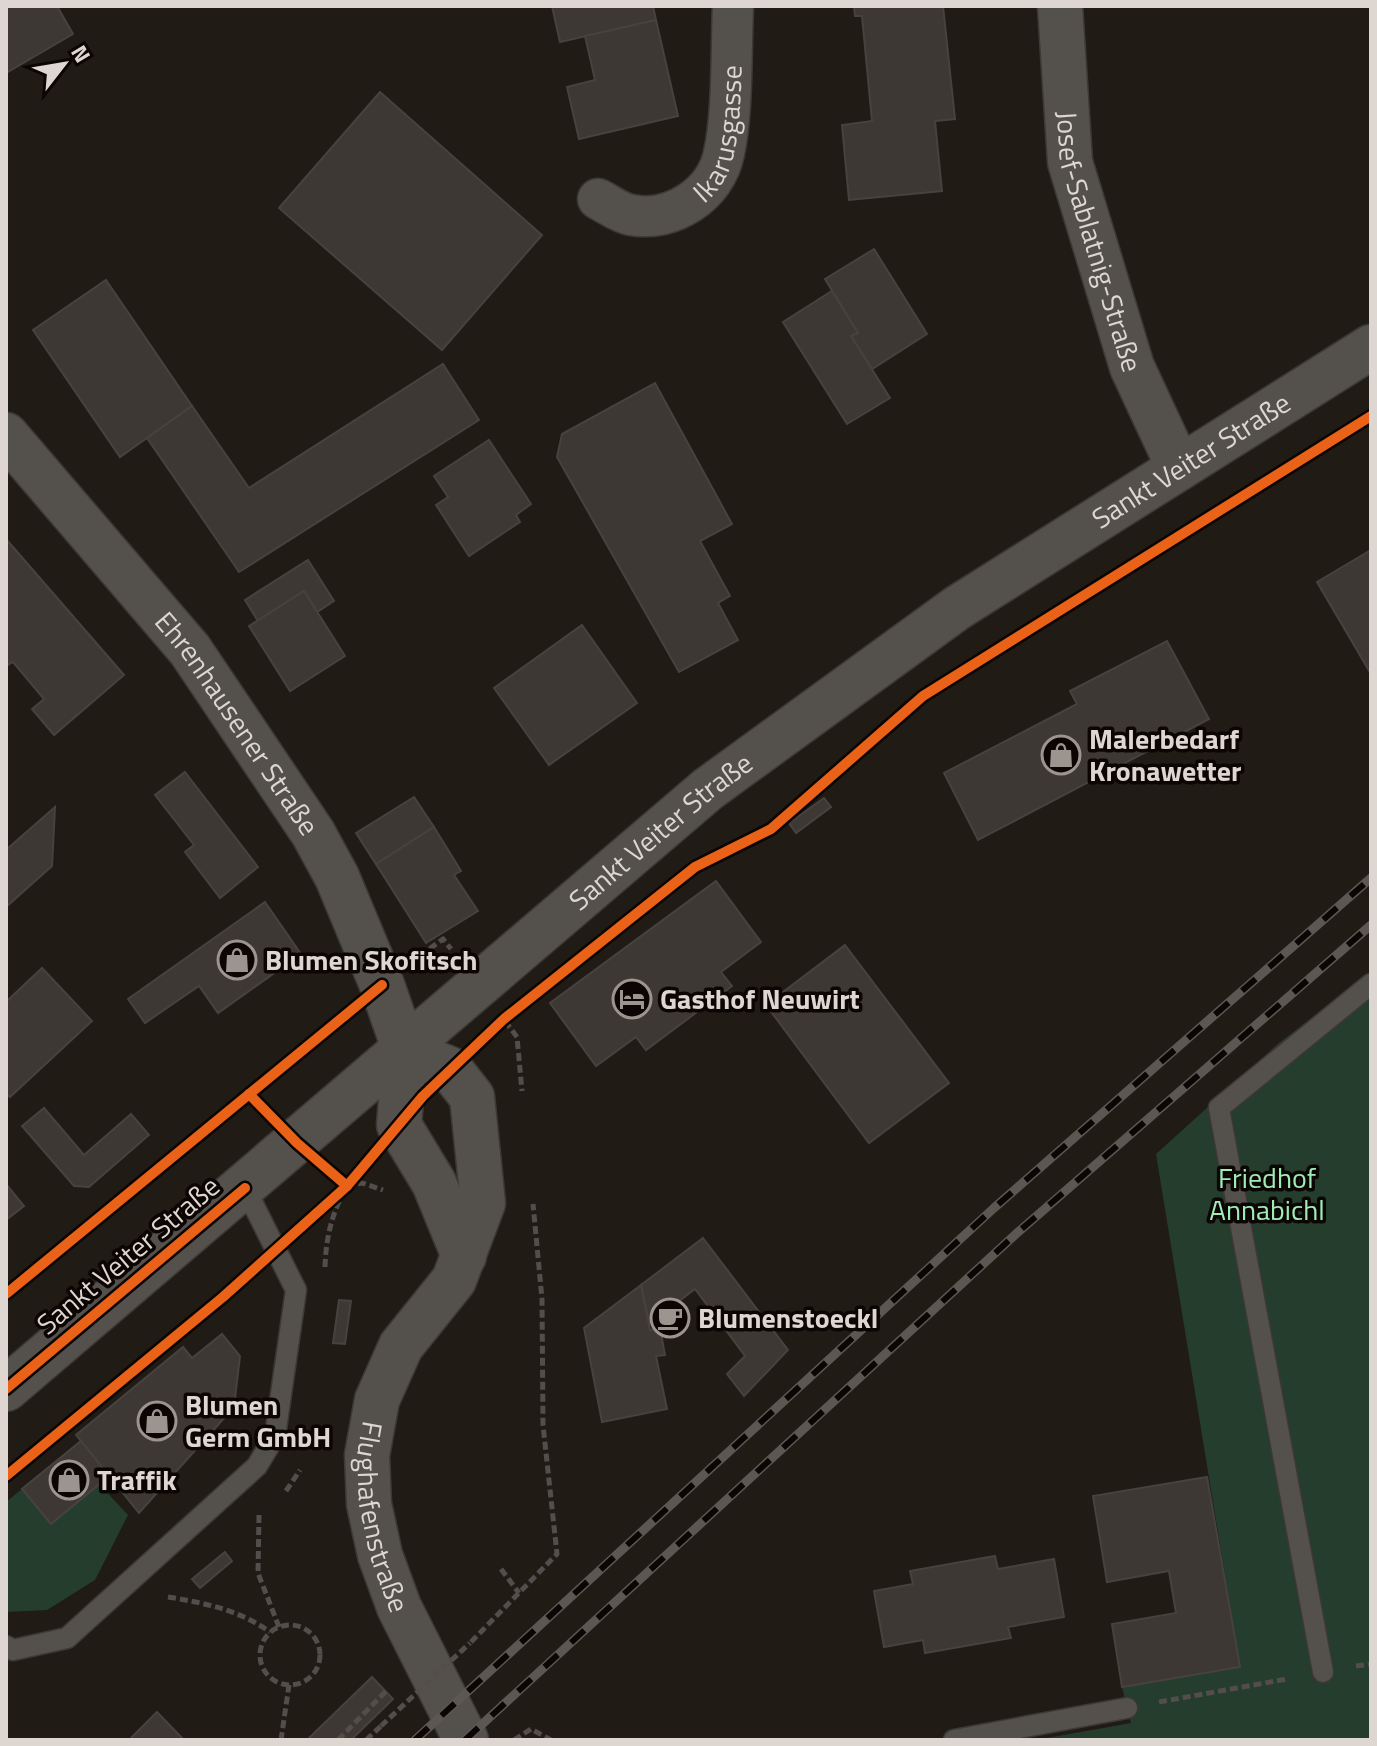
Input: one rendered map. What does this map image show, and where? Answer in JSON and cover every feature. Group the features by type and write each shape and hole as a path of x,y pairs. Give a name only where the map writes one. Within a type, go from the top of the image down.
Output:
{"main road":[{"name":"Josef-Sablatnig-Straße","path":"1060,6 1070,162 1132,367 1179,468"},
{"name":"Sankt Veiter Straße","path":"6,1389 245,1188 708,789 957,608 1371,347"},
{"name":"Ehrenhausener Straße","path":"6,435 190,650 313,833 337,877 382,985 405,1051"},
{"path":"450,1069 405,1051 399,1125 434,1183 464,1256"},
{"name":"Flughafenstraße","path":"450,1069 472,1097 483,1203 454,1280 401,1346 377,1400 367,1455 369,1504 380,1555 399,1607 466,1740"}],"street":[{"name":"Ikarusgasse","path":"598,199 630,215 657,216 685,207 707,187 724,155 733,6"}],"lane":[{"path":"1323,1672 1219,1108 1371,984"},
{"path":"6,1646 13,1650 67,1638 257,1466 275,1436 296,1290 245,1188"},
{"path":"954,1740 1127,1708"}],"path":[{"path":"450,1069 516,1010"},
{"path":"274,1249 347,1186 399,1125"},
{"path":"297,1143 347,1186"},
{"path":"259,1515 258,1573 279,1627"},
{"path":"501,1569 519,1593"},
{"path":"167,1596 250,1617 270,1632"},
{"path":"298,1626 314,1636 320,1655 319,1664 308,1679 289,1685 279,1683 264,1670 261,1650 270,1632 279,1627 298,1626"},
{"path":"366,1740 470,1643"},
{"path":"449,1648 455,1661"},
{"path":"1127,1708 1371,1664"},
{"path":"338,1740 396,1680"},
{"path":"281,1740 289,1685"},
{"path":"514,1740 531,1729 551,1740"}],"green space":[{"name":"Friedhof Annabichl","path":"1371,973 1371,1740 1036,1740 1131,1723 1122,1687 1240,1667 1156,1154 1279,1043"},
{"path":"99,1484 128,1515 95,1580 47,1610 6,1612 6,1502 22,1489 51,1524"}],"building":[{"path":"6,6 57,6 73,34 6,73"},
{"path":"552,6 653,6 656,20 560,42"},
{"path":"854,6 943,6 955,119 935,121 942,191 849,200 842,125 872,121 862,16 855,16"},
{"path":"656,20 678,116 579,139 567,87 595,80 585,36"},
{"path":"380,92 542,235 442,350 279,208"},
{"path":"874,249 927,334 872,369 851,336 858,333 825,279"},
{"path":"106,280 192,406 120,457 33,330"},
{"path":"832,291 858,333 851,336 890,398 847,424 783,322"},
{"path":"443,364 479,420 239,572 147,438 192,406 249,488"},
{"path":"655,383 732,524 700,541 730,596 718,603 738,640 679,672 557,457 562,434"},
{"path":"489,440 531,504 516,515 520,522 469,556 436,505 448,497 434,476"},
{"path":"6,539 124,675 54,735 32,709 44,699 13,662 6,666"},
{"path":"1371,550 1371,674 1317,582"},
{"path":"308,560 334,601 317,612 304,591 258,621 245,600"},
{"path":"304,591 345,656 290,691 249,626"},
{"path":"582,625 637,703 549,765 494,688"},
{"path":"1167,641 1209,719 978,840 944,773 1077,704 1070,691"},
{"path":"185,772 258,867 220,898 185,852 194,845 155,795"},
{"path":"414,797 434,827 376,864 356,833"},
{"path":"824,798 831,807 796,833 789,823"},
{"path":"55,807 52,866 6,907 6,850"},
{"path":"434,827 461,871 454,875 478,911 426,943 376,864"},
{"path":"716,881 761,942 721,972 732,986 646,1050 636,1037 596,1066 550,1003"},
{"path":"265,902 301,954 218,1013 199,986 145,1023 128,999"},
{"path":"845,945 949,1083 869,1143 766,1005"},
{"path":"42,968 92,1021 10,1097 6,1093 6,1002"},
{"path":"44,1108 84,1155 131,1114 149,1135 89,1187 74,1186 22,1126"},
{"path":"6,1184 24,1206 6,1220"},
{"path":"703,1238 788,1350 744,1396 727,1374 745,1356 695,1289 649,1324 641,1285"},
{"path":"641,1285 650,1330 660,1328 665,1355 656,1356 667,1409 602,1422 584,1328"},
{"path":"339,1300 351,1301 345,1344 333,1343"},
{"name":"Blumen Germ GmbH","path":"222,1334 240,1356 234,1407 139,1513 76,1435 183,1347 192,1358"},
{"name":"Traffik","path":"81,1441 109,1476 51,1524 22,1489"},
{"path":"1207,1477 1240,1667 1122,1687 1112,1624 1176,1613 1169,1571 1107,1582 1093,1496"},
{"path":"225,1552 232,1561 200,1588 192,1579"},
{"path":"995,1556 998,1569 1054,1559 1064,1617 1008,1627 1011,1638 925,1653 923,1640 884,1647 874,1591 913,1584 910,1571"},
{"path":"372,1677 393,1699 351,1740 307,1740"},
{"path":"157,1712 184,1740 129,1740"}],"railway":[{"path":"415,1740 994,1208 1371,878"},
{"path":"465,1740 1017,1233 1371,925"}],"cycle path":[{"path":"6,1476 223,1297 347,1186 423,1096 504,1019 695,867 771,829 923,696 1371,416"},
{"path":"6,1294 382,985"},
{"path":"249,1094 297,1143 347,1186"},
{"path":"6,1389 245,1188"}],"place":[{"name":"Malerbedarf Kronawetter","path":"1061,755"},
{"name":"Blumen Skofitsch","path":"237,960"},
{"name":"Gasthof Neuwirt","path":"632,999"},
{"name":"Blumenstoeckl","path":"670,1318"},
{"name":"Blumen Germ GmbH","path":"157,1421"},
{"name":"Traffik","path":"69,1480"}]}
